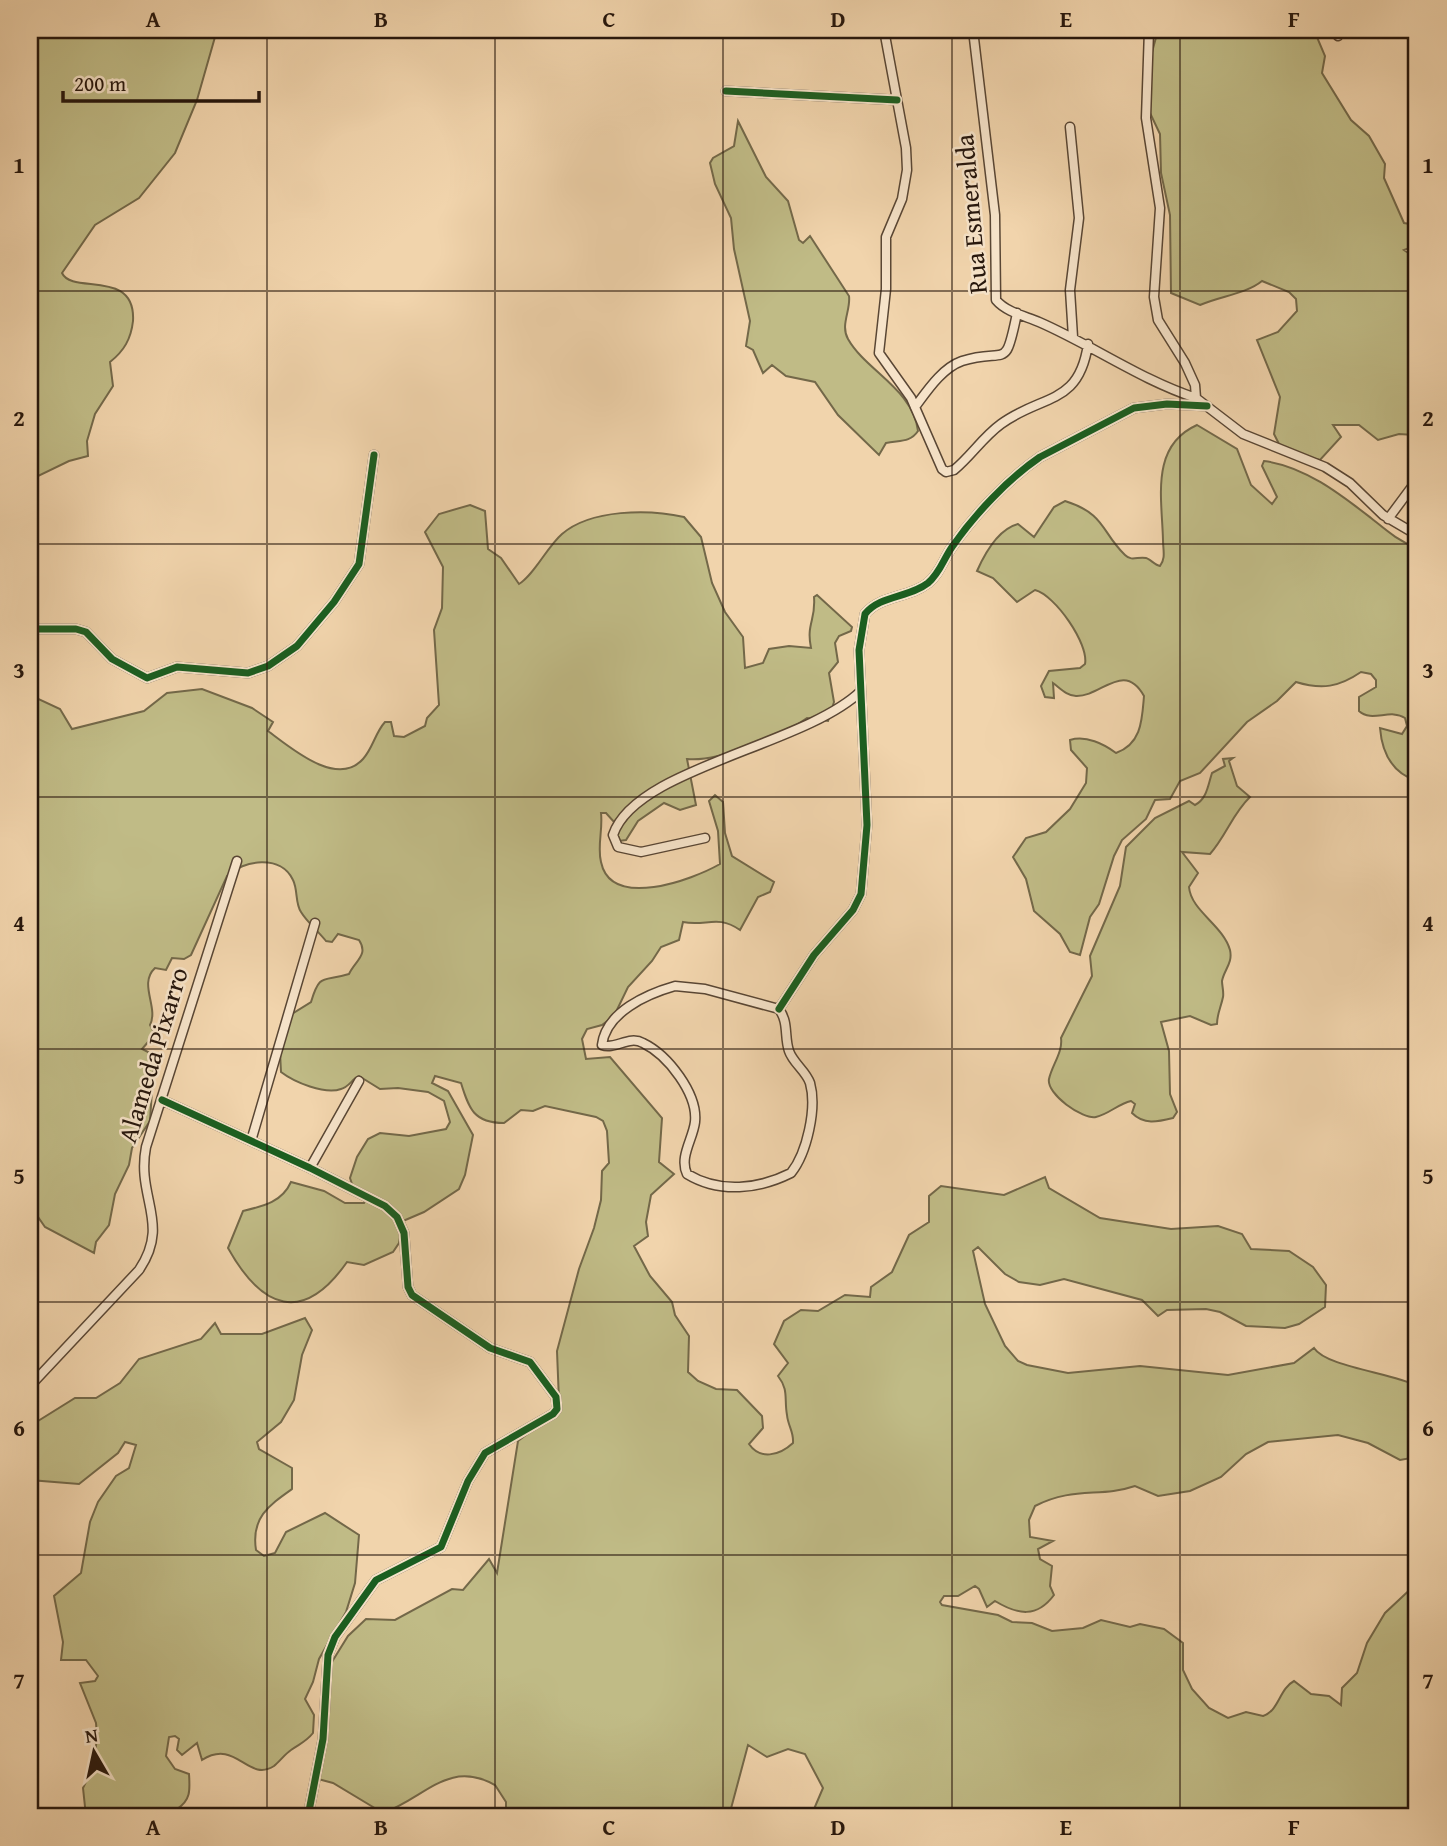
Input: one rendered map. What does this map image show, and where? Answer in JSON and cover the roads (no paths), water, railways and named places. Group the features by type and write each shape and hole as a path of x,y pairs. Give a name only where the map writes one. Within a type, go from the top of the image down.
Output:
{"street":[{"path":"884,30 907,170 902,199 886,237 886,289 878,351 880,359 905,387 938,463 949,472 965,461 1000,424 1076,382 1086,361 1088,344"},
{"name":"Rua Esmeralda","path":"973,30 995,215 995,295 999,303 1088,344 1172,389 1196,398 1243,434 1325,467 1350,483 1388,519 1417,535"},
{"path":"1149,30 1146,118 1160,208 1154,297 1158,320 1185,363 1195,385 1196,398"},
{"path":"726,90 897,100"},
{"path":"1070,127 1079,218 1070,290 1073,337"},
{"path":"915,407 930,387 960,362 1005,354 1011,345 1017,313"},
{"path":"779,1009 814,956 853,910 861,894 867,817 860,635 865,614 880,602 910,593 929,582 963,533 1026,467 1134,408 1167,404 1207,406"},
{"path":"30,629 86,632 112,660 147,678 177,667 248,673 268,666 309,635 359,564 374,455"},
{"path":"1388,519 1417,480"},
{"path":"705,838 641,852 618,847 613,835 617,825 628,812 672,780 784,738 844,708 861,691"},
{"name":"Alameda Pixarro","path":"30,1386 139,1270 149,1255 154,1229 142,1166 206,951 237,861"},
{"path":"251,1141 315,923"},
{"path":"675,986 705,989 779,1009 786,1024 789,1050 806,1075 811,1094 810,1115 798,1164 791,1173 778,1179 738,1188 692,1177 687,1174 684,1162 693,1133 695,1109 680,1079 643,1042 631,1040 606,1047 601,1042 636,1000 675,986"},
{"path":"310,1168 359,1081"},
{"path":"162,1100 310,1168 385,1206 397,1217 404,1233 409,1291 491,1348 530,1362 554,1392 557,1409 547,1418 485,1453 468,1481 441,1547 376,1580 335,1637 328,1655 323,1739 308,1816"}]}
